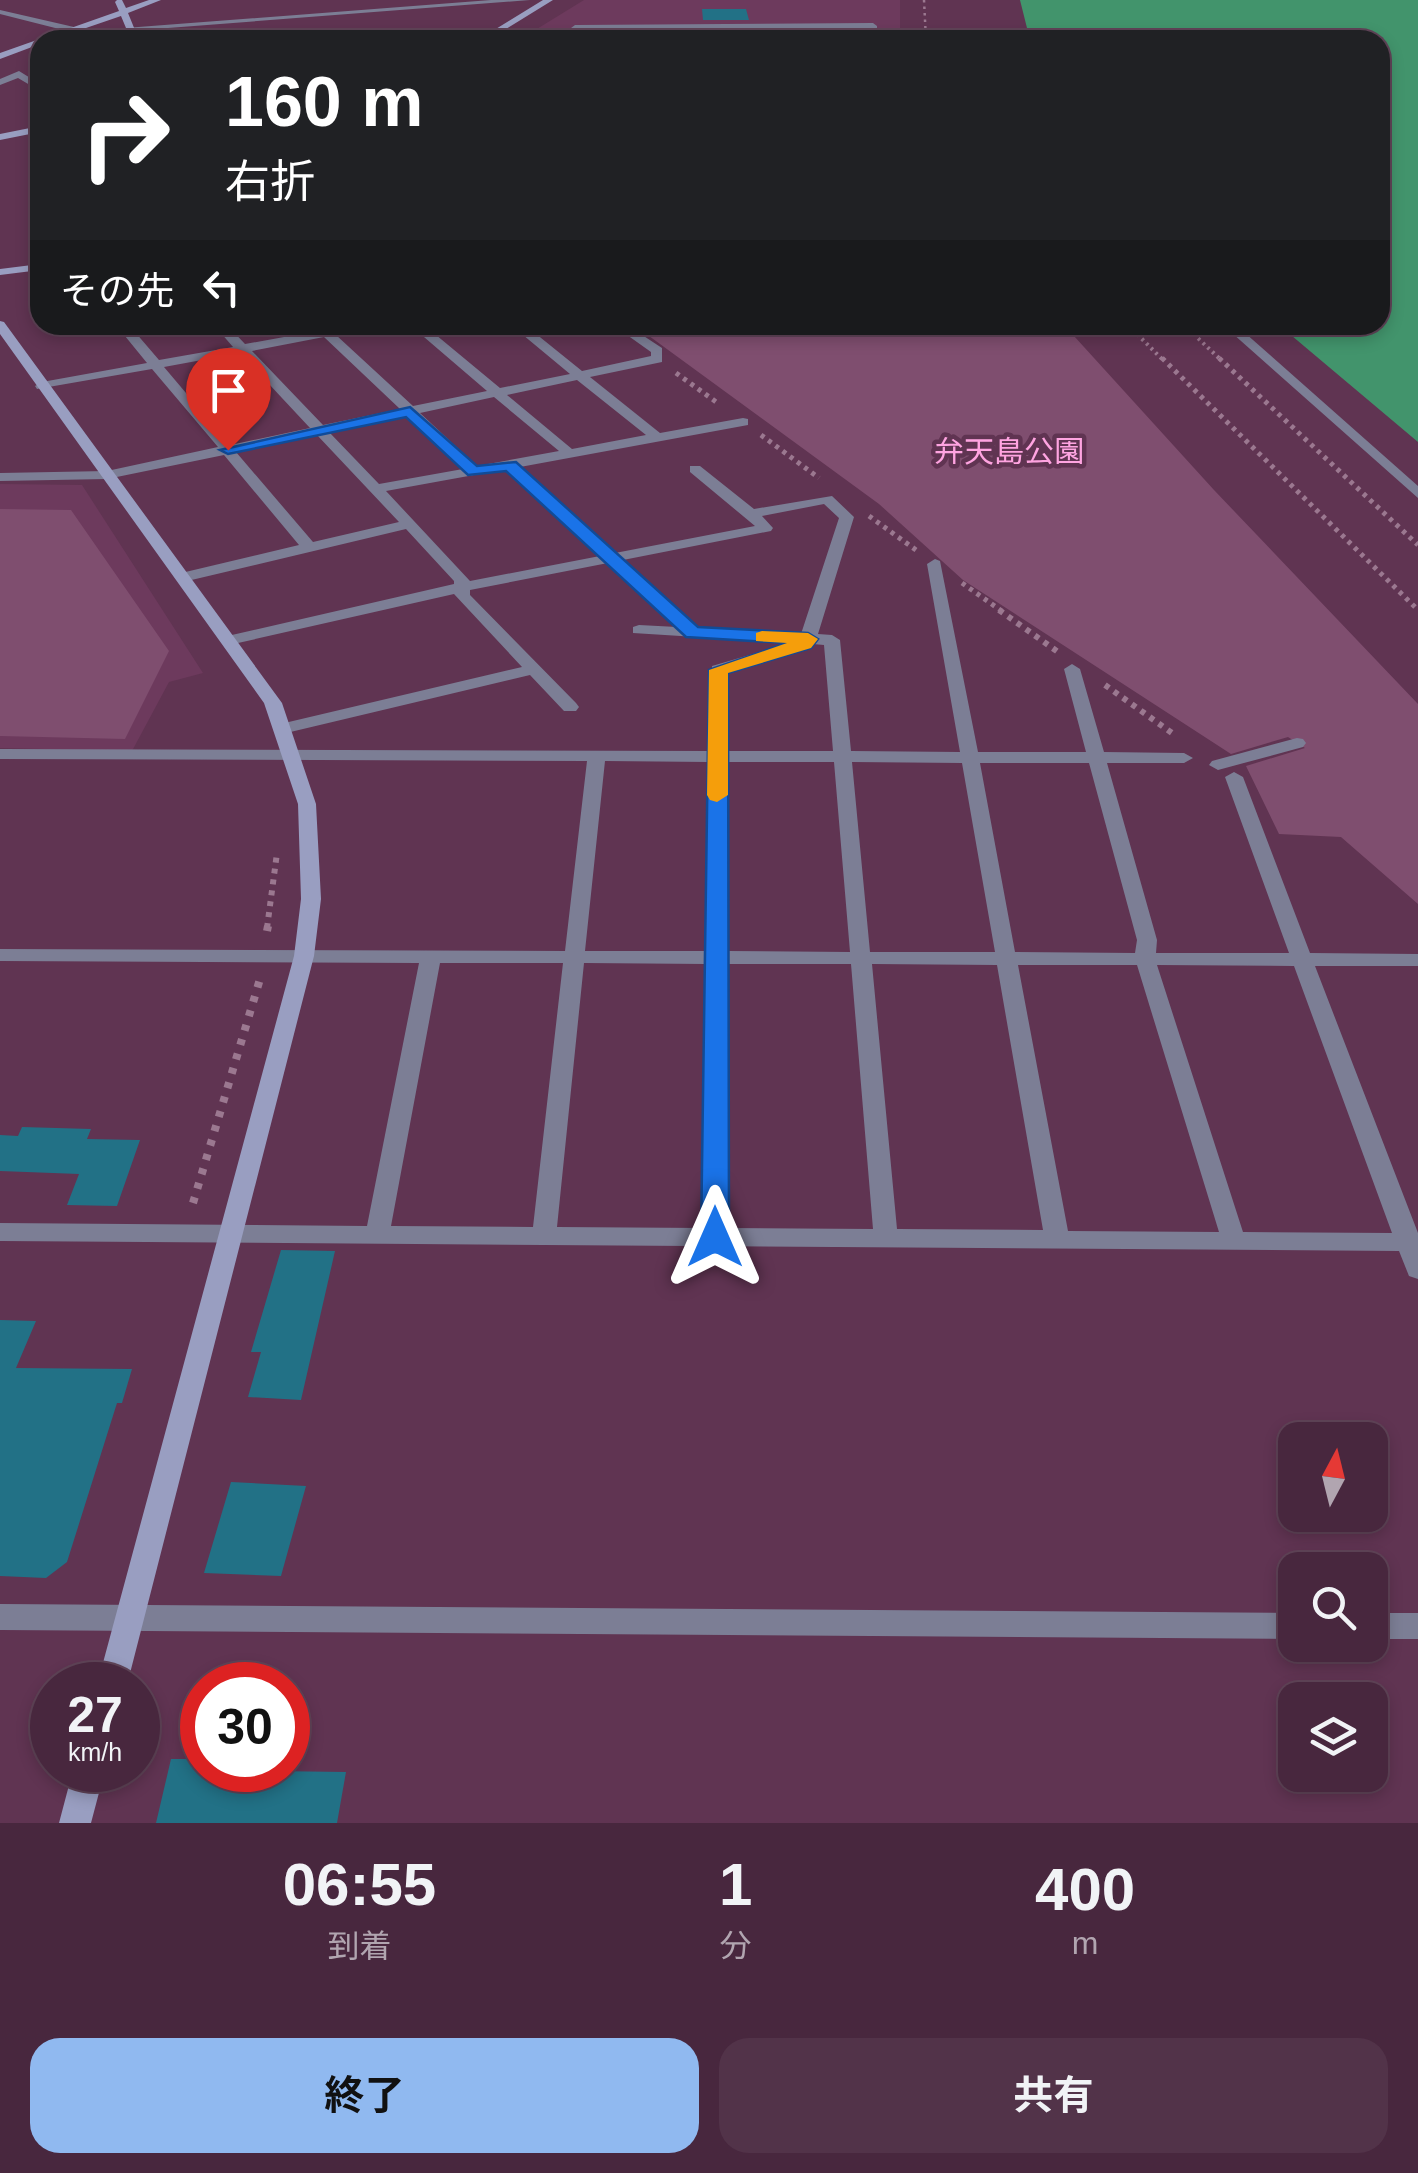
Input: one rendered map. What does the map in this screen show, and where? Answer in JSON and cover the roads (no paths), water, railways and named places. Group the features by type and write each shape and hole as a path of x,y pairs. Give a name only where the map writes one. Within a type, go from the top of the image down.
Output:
{"street":[{"path":"118,0 129,28 526,0"},
{"path":"0,12 71,29 157,0"},
{"path":"498,30 548,0"},
{"path":"575,30 873,26 873,30"},
{"path":"0,56 30,44"},
{"path":"0,82 19,74 30,81"},
{"path":"2,134 30,130"},
{"path":"0,272 30,268"},
{"path":"0,325 274,703 306,804 312,846 304,956 118,1662"},
{"path":"130,335 310,548"},
{"path":"229,335 462,580 462,596 570,707"},
{"path":"42,386 298,335"},
{"path":"328,335 474,472"},
{"path":"428,335 570,454"},
{"path":"530,335 658,438"},
{"path":"0,477 106,474 657,360 658,350 634,335"},
{"path":"1240,335 1418,494"},
{"path":"376,489 743,422"},
{"path":"510,465 693,633"},
{"path":"229,640 462,586 766,528 695,468"},
{"path":"715,1237 718,670 804,644 847,517 828,499 751,514"},
{"path":"184,578 409,524"},
{"path":"934,564 1057,1239"},
{"path":"639,630 832,640 886,1238"},
{"path":"282,730 534,669"},
{"path":"1072,669 1147,940 1145,959 1234,1240"},
{"path":"1297,743 1226,771 1412,1242 1418,1270"},
{"path":"2,756 1184,758"},
{"path":"544,1236 596,758"},
{"path":"0,955 1418,960"},
{"path":"377,1234 431,956"},
{"path":"0,1232 1412,1242"},
{"path":"0,1617 1278,1626"},
{"path":"1388,1626 1418,1626"},
{"path":"75,1823 83,1792"}],"park label":[{"name":"弁天島公園","path":"1009,451"}]}
